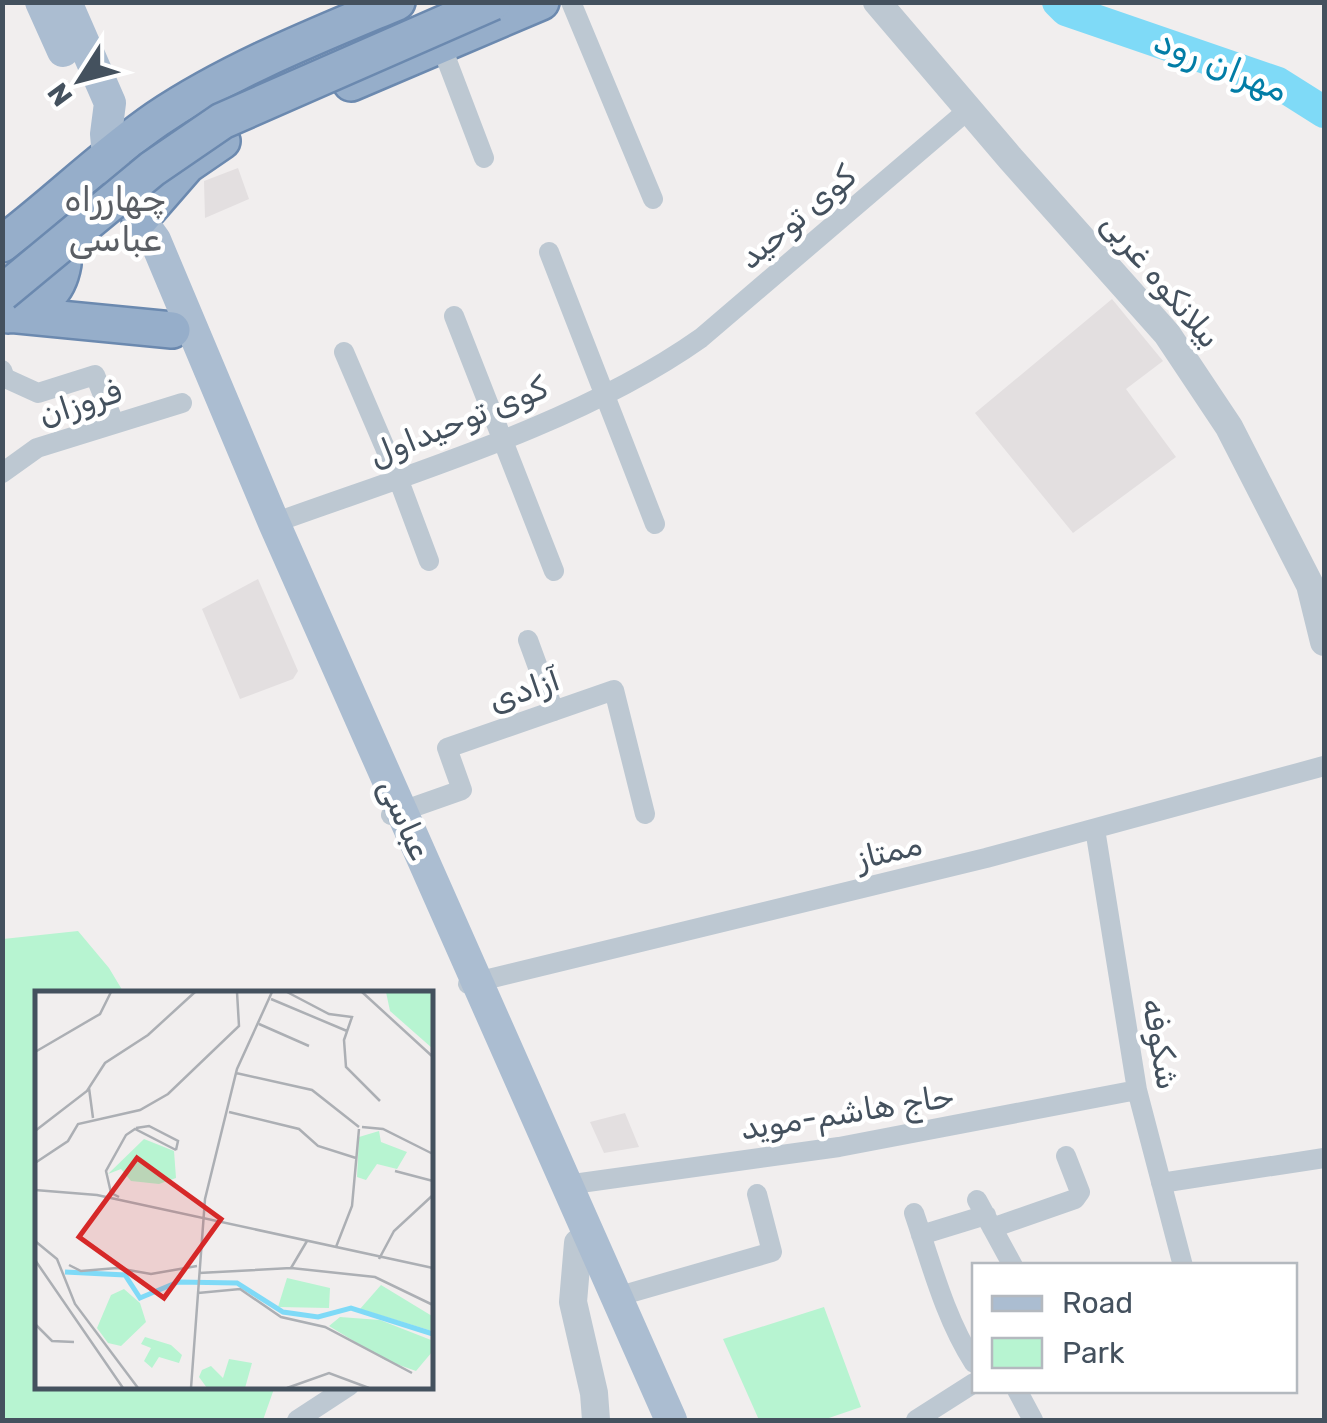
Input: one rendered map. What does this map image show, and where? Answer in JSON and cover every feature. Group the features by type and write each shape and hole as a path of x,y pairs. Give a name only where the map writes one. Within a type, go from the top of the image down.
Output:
{"highway":[{"path":"2,267 204,110 447,2"},
{"path":"4,308 152,170 222,120 493,2"},
{"path":"140,219 187,165 230,135 540,2"},
{"path":"14,235 107,145 293,48 381,9"},
{"path":"381,9 356,31 356,50 365,62 386,68"},
{"path":"4,308 42,300 59,284 62,264 39,231 14,235"},
{"path":"4,308 172,330"}],"main road":[{"name":"عباسى","path":"41,2 198,336 395,814"},
{"name":"عباسى","path":"66,2 110,103 107,145"},
{"name":"عباسى","path":"140,219 136,241 172,330 671,1420"},
{"name":"عباسى","path":"471,983 578,1243 659,1420"}],"street":[{"path":"572,2 653,199"},
{"name":"بیلانکوه غربی","path":"878,2 968,110 1167,334 1230,427 1310,585 1324,642"},
{"path":"441,45 484,158"},
{"name":"کوی توحید","path":"661,366 700,338 968,110"},
{"path":"549,252 655,524"},
{"path":"454,316 554,571"},
{"path":"344,352 429,561"},
{"name":"کوی توحیداول","path":"274,523 502,439 661,366"},
{"path":"2,370 5,378 38,393 95,375 114,422"},
{"name":"فروزان","path":"2,474 37,448 182,403"},
{"path":"528,640 554,711"},
{"name":"آزادی","path":"395,814 462,790 447,748 614,690 645,814"},
{"name":"ممتاز","path":"471,983 986,858 1324,766"},
{"name":"شکوفه","path":"1094,829 1137,1090 1182,1263"},
{"name":"حاج هاشم-موید","path":"566,1184 839,1147 1137,1090"},
{"path":"921,1235 985,1214 1076,1199 1080,1192 1066,1156"},
{"path":"1161,1183 1324,1158"},
{"path":"616,1297 772,1252 757,1194"},
{"path":"914,1212 963,1346 972,1359"},
{"path":"985,1214 1012,1263"},
{"path":"578,1243 573,1302 594,1394 596,1420"},
{"path":"916,1420 972,1384"},
{"path":"297,1420 346,1388"},
{"path":"1018,1393 1032,1420"}],"shaded area":[{"path":"238,168 249,199 205,218 204,181"},
{"path":"1112,299 1163,361 1126,389 1176,457 1073,533 975,413"},
{"path":"258,579 298,671 293,679 240,699 202,609"},
{"path":"625,1113 639,1147 604,1153 590,1122"}],"green space":[{"path":"78,931 123,991 35,991 35,1388 274,1388 263,1420 3,1420 3,939"},
{"path":"824,1307 861,1407 823,1420 759,1420 723,1339"}],"waterway":[{"name":"مهران رود","path":"1058,2 1066,10 1278,83 1324,112"}],"district":[{"name":"چهارراه عباسی","path":"115,219"}]}
